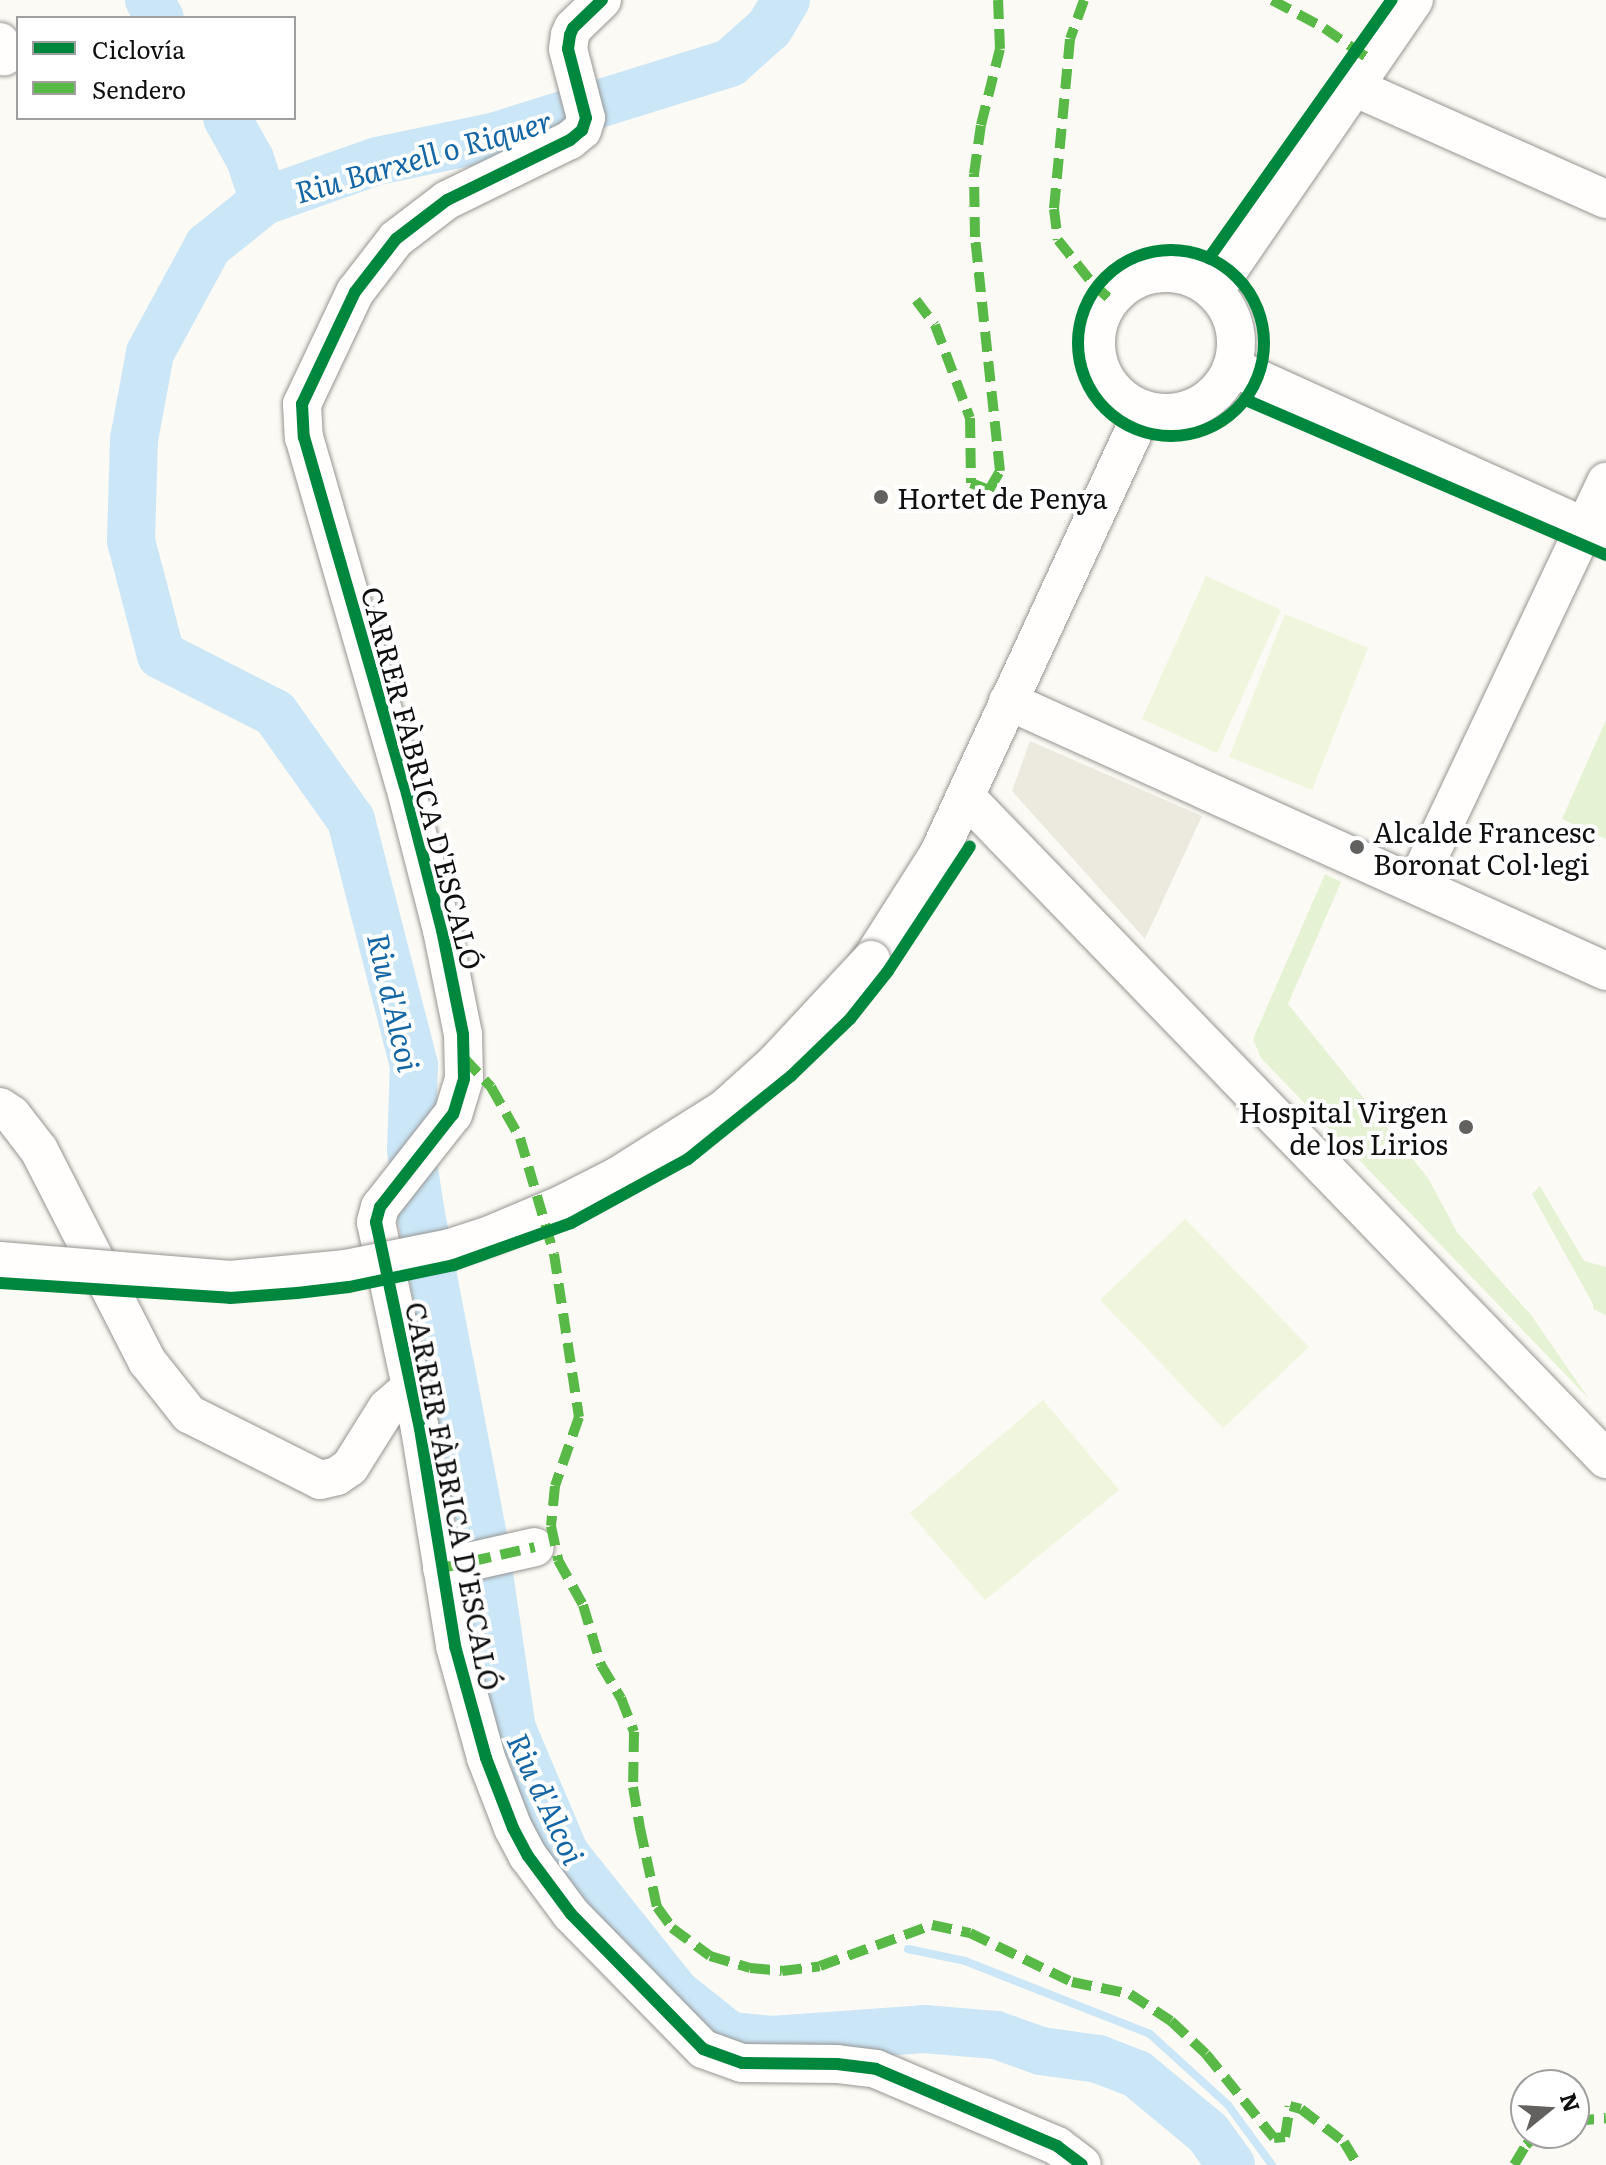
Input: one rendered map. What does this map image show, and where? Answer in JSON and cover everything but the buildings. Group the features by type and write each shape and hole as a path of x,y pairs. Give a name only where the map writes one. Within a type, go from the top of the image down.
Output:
{"street":[{"name":"CARRER FÀBRICA D'ESCALÓ","path":"602,0 573,28 568,49 586,118 582,130 570,140 447,200 420,218 386,250 355,292 320,360 302,404 304,437 405,786 451,966 463,1034 464,1079 453,1114 442,1132 380,1207 376,1222 412,1386 458,1659 486,1758 513,1828 528,1856 571,1914 695,2042 713,2055 742,2063 837,2064 876,2069 1057,2146 1082,2165"},
{"path":"1214,291 1414,0"},
{"path":"1354,87 1606,199"},
{"path":"1166,272 1190,277 1214,291 1234,324 1236,346 1232,367 1224,383 1197,406 1162,413 1144,410 1116,392 1099,363 1097,330 1111,300 1135,280 1166,272"},
{"path":"1232,367 1596,532"},
{"path":"0,1261 230,1280 346,1269 450,1248 563,1204 616,1177 724,1109 775,1063 871,960 921,885 966,797 1144,410"},
{"path":"1416,884 1596,532 1606,482"},
{"path":"1008,701 1606,971"},
{"path":"966,797 1606,1459"},
{"path":"0,1107 12,1115 39,1150 147,1361 189,1414 320,1480 337,1476 350,1467 387,1408 412,1386"},
{"path":"443,1568 535,1547"}],"green space":[{"path":"1206,576 1281,610 1217,753 1142,719"},
{"path":"1285,614 1368,648 1312,790 1229,757"},
{"path":"1606,720 1606,839 1562,819"},
{"path":"1325,874 1341,882 1288,1004 1428,1178 1457,1232 1531,1315 1589,1399 1261,1058 1253,1039"},
{"path":"1540,1186 1584,1261 1606,1267 1606,1315 1593,1309 1532,1194"},
{"path":"1185,1219 1309,1347 1223,1428 1100,1300"},
{"path":"1043,1400 1119,1490 985,1600 910,1513"}],"shaded area":[{"path":"1030,741 1202,816 1145,939 1012,791"}],"waterway":[{"path":"149,0 159,16"},
{"name":"Riu d'Alcoi","path":"786,0 769,28 730,63 492,137 377,161 264,201 208,246 150,353 134,439 131,541 161,655 275,713 351,820 414,1065 411,1150 485,1547 512,1729 565,1854 676,1993 730,2036 772,2040 924,2029 996,2035 1041,2051 1098,2059 1137,2074 1208,2133 1231,2165"},
{"path":"228,120 250,159 264,201"},
{"path":"908,1949 965,1961 1150,2034 1228,2105 1272,2165"}],"marked path":[{"path":"916,300 935,325 970,418 971,483 989,490 1000,471 975,237 974,174 981,125 1000,49 998,0"},
{"path":"1084,0 1070,39 1054,209 1058,240 1093,284 1111,300"},
{"path":"1272,0 1324,28 1372,61"},
{"path":"464,1058 491,1087 520,1138 554,1254 579,1417 555,1486 551,1526 558,1560 583,1605 601,1665 621,1698 634,1732 633,1787 640,1828 657,1907 672,1928 710,1956 750,1968 782,1971 820,1966 932,1925 970,1933 1072,1982 1130,1994 1171,2021 1206,2054 1274,2138 1285,2137 1290,2106 1301,2109 1344,2142 1358,2165"},
{"path":"442,1568 535,1547"},
{"path":"1590,2120 1606,2118"},
{"path":"1514,2165 1524,2149"}],"cycle path":[{"path":"602,0 573,28 570,35 568,49 586,118 582,130 570,140 447,200 396,239 355,292 302,404 304,437 405,786 442,930 463,1034 464,1079 453,1114 380,1207 376,1222 420,1429 455,1646 486,1758 513,1828 528,1856 571,1914 703,2049 742,2063 837,2064 876,2069 1057,2146 1082,2165"},
{"path":"1209,258 1392,0"},
{"path":"1171,250 1207,257 1237,277 1257,307 1264,343 1257,379 1237,409 1207,429 1171,436 1135,429 1105,409 1085,379 1078,343 1085,307 1105,277 1135,257 1171,250"},
{"path":"1246,400 1606,555"},
{"path":"0,1283 230,1298 297,1293 349,1287 454,1265 571,1223 688,1159 791,1076 850,1019 888,971 970,846"}],"place":[{"name":"Hortet de Penya","path":"881,497"},
{"name":"Alcalde Francesc Boronat Col·legi","path":"1357,847"},
{"name":"Hospital Virgen de los Lirios","path":"1466,1127"}],"water label":[{"name":"Riu Barxell o Riquer","path":"423,155"}]}
